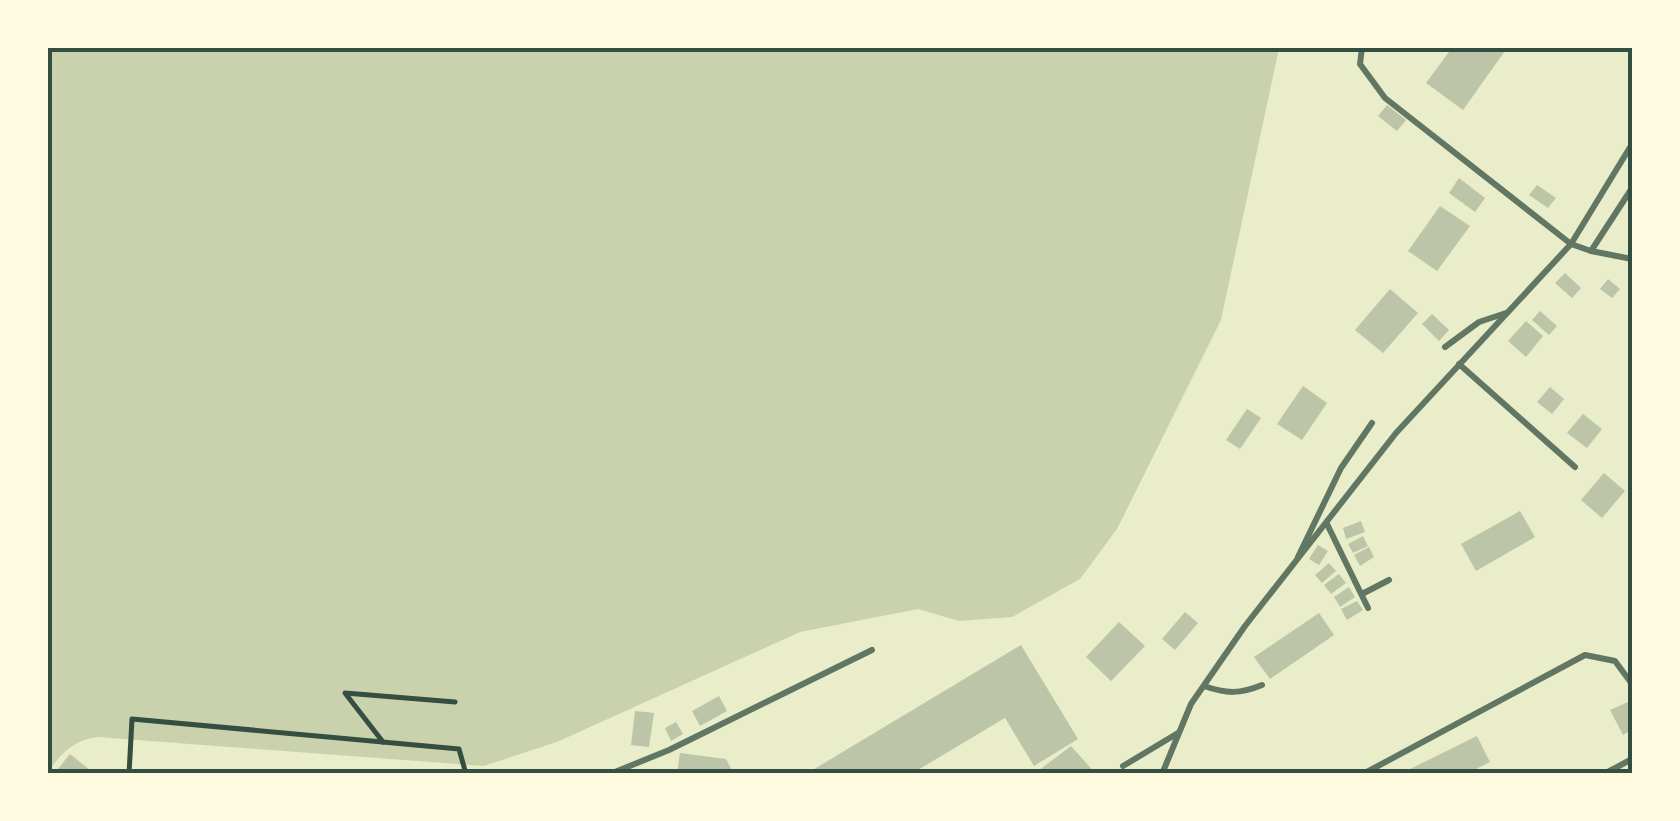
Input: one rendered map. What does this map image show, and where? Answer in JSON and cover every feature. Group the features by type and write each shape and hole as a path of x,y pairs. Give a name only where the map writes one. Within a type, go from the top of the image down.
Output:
{"lane":[{"path":"1362,48 1360,64 1385,98 1571,244 1632,259"},
{"path":"1162,774 1191,704 1245,626 1396,432 1571,244 1632,144"},
{"path":"1591,251 1632,188"},
{"path":"1624,202 1632,206"},
{"path":"1445,347 1480,322 1507,313"},
{"path":"1460,364 1575,467"},
{"path":"1297,562 1326,495 1372,423"},
{"path":"1327,524 1368,608"},
{"path":"1362,594 1389,580"},
{"path":"610,774 669,750 872,650"},
{"path":"1363,774 1584,655 1615,661 1632,684"},
{"path":"1204,686 1241,694 1262,685"},
{"path":"1122,766 1180,732"},
{"path":"1604,774 1632,758"}],"path":[{"path":"382,742 344,693 455,702"},
{"path":"128,774 132,718 460,749 466,774"}],"green space":[{"path":"48,48 1279,48 1221,320 1117,529 1080,579 1012,617 959,621 918,609 800,632 557,742 484,766 97,737 68,749 48,772"}],"building":[{"path":"1452,48 1507,48 1463,110 1426,83"},
{"path":"1387,105 1406,120 1397,131 1378,116"},
{"path":"1459,178 1485,198 1475,212 1449,193"},
{"path":"1537,185 1556,198 1548,208 1529,195"},
{"path":"1440,206 1470,226 1437,271 1408,251"},
{"path":"1565,273 1581,288 1572,298 1555,283"},
{"path":"1608,279 1620,289 1612,298 1600,289"},
{"path":"1390,289 1418,313 1383,353 1355,330"},
{"path":"1540,311 1557,326 1549,335 1532,320"},
{"path":"1432,314 1449,330 1439,341 1422,324"},
{"path":"1526,321 1543,336 1526,357 1508,341"},
{"path":"1303,386 1327,403 1302,440 1277,424"},
{"path":"1550,387 1564,399 1552,414 1537,402"},
{"path":"1247,409 1261,418 1240,449 1226,440"},
{"path":"1583,414 1602,429 1587,448 1567,433"},
{"path":"1604,473 1625,491 1602,518 1581,500"},
{"path":"1520,511 1535,537 1476,571 1461,544"},
{"path":"1361,521 1365,532 1346,539 1343,528"},
{"path":"1363,536 1368,546 1353,553 1348,544"},
{"path":"1318,545 1328,551 1319,565 1309,559"},
{"path":"1369,547 1374,557 1360,566 1354,555"},
{"path":"1329,563 1336,571 1322,583 1315,575"},
{"path":"1339,574 1346,583 1331,594 1324,585"},
{"path":"1349,587 1355,597 1340,607 1334,597"},
{"path":"1357,601 1363,610 1347,620 1341,609"},
{"path":"1185,612 1198,623 1175,650 1162,639"},
{"path":"1319,613 1334,635 1270,679 1254,657"},
{"path":"1119,622 1145,646 1111,681 1086,657"},
{"path":"1021,645 1078,739 1034,766 1005,718 911,774 806,774"},
{"path":"719,696 727,711 700,726 692,711"},
{"path":"1628,702 1632,730 1623,735 1610,710"},
{"path":"635,711 654,713 649,747 631,745"},
{"path":"676,722 683,734 671,741 665,728"},
{"path":"1477,736 1490,762 1466,774 1400,774"},
{"path":"1071,746 1096,774 1034,774"},
{"path":"680,753 726,759 734,774 677,774"},
{"path":"70,754 95,774 63,774 58,769"}]}
